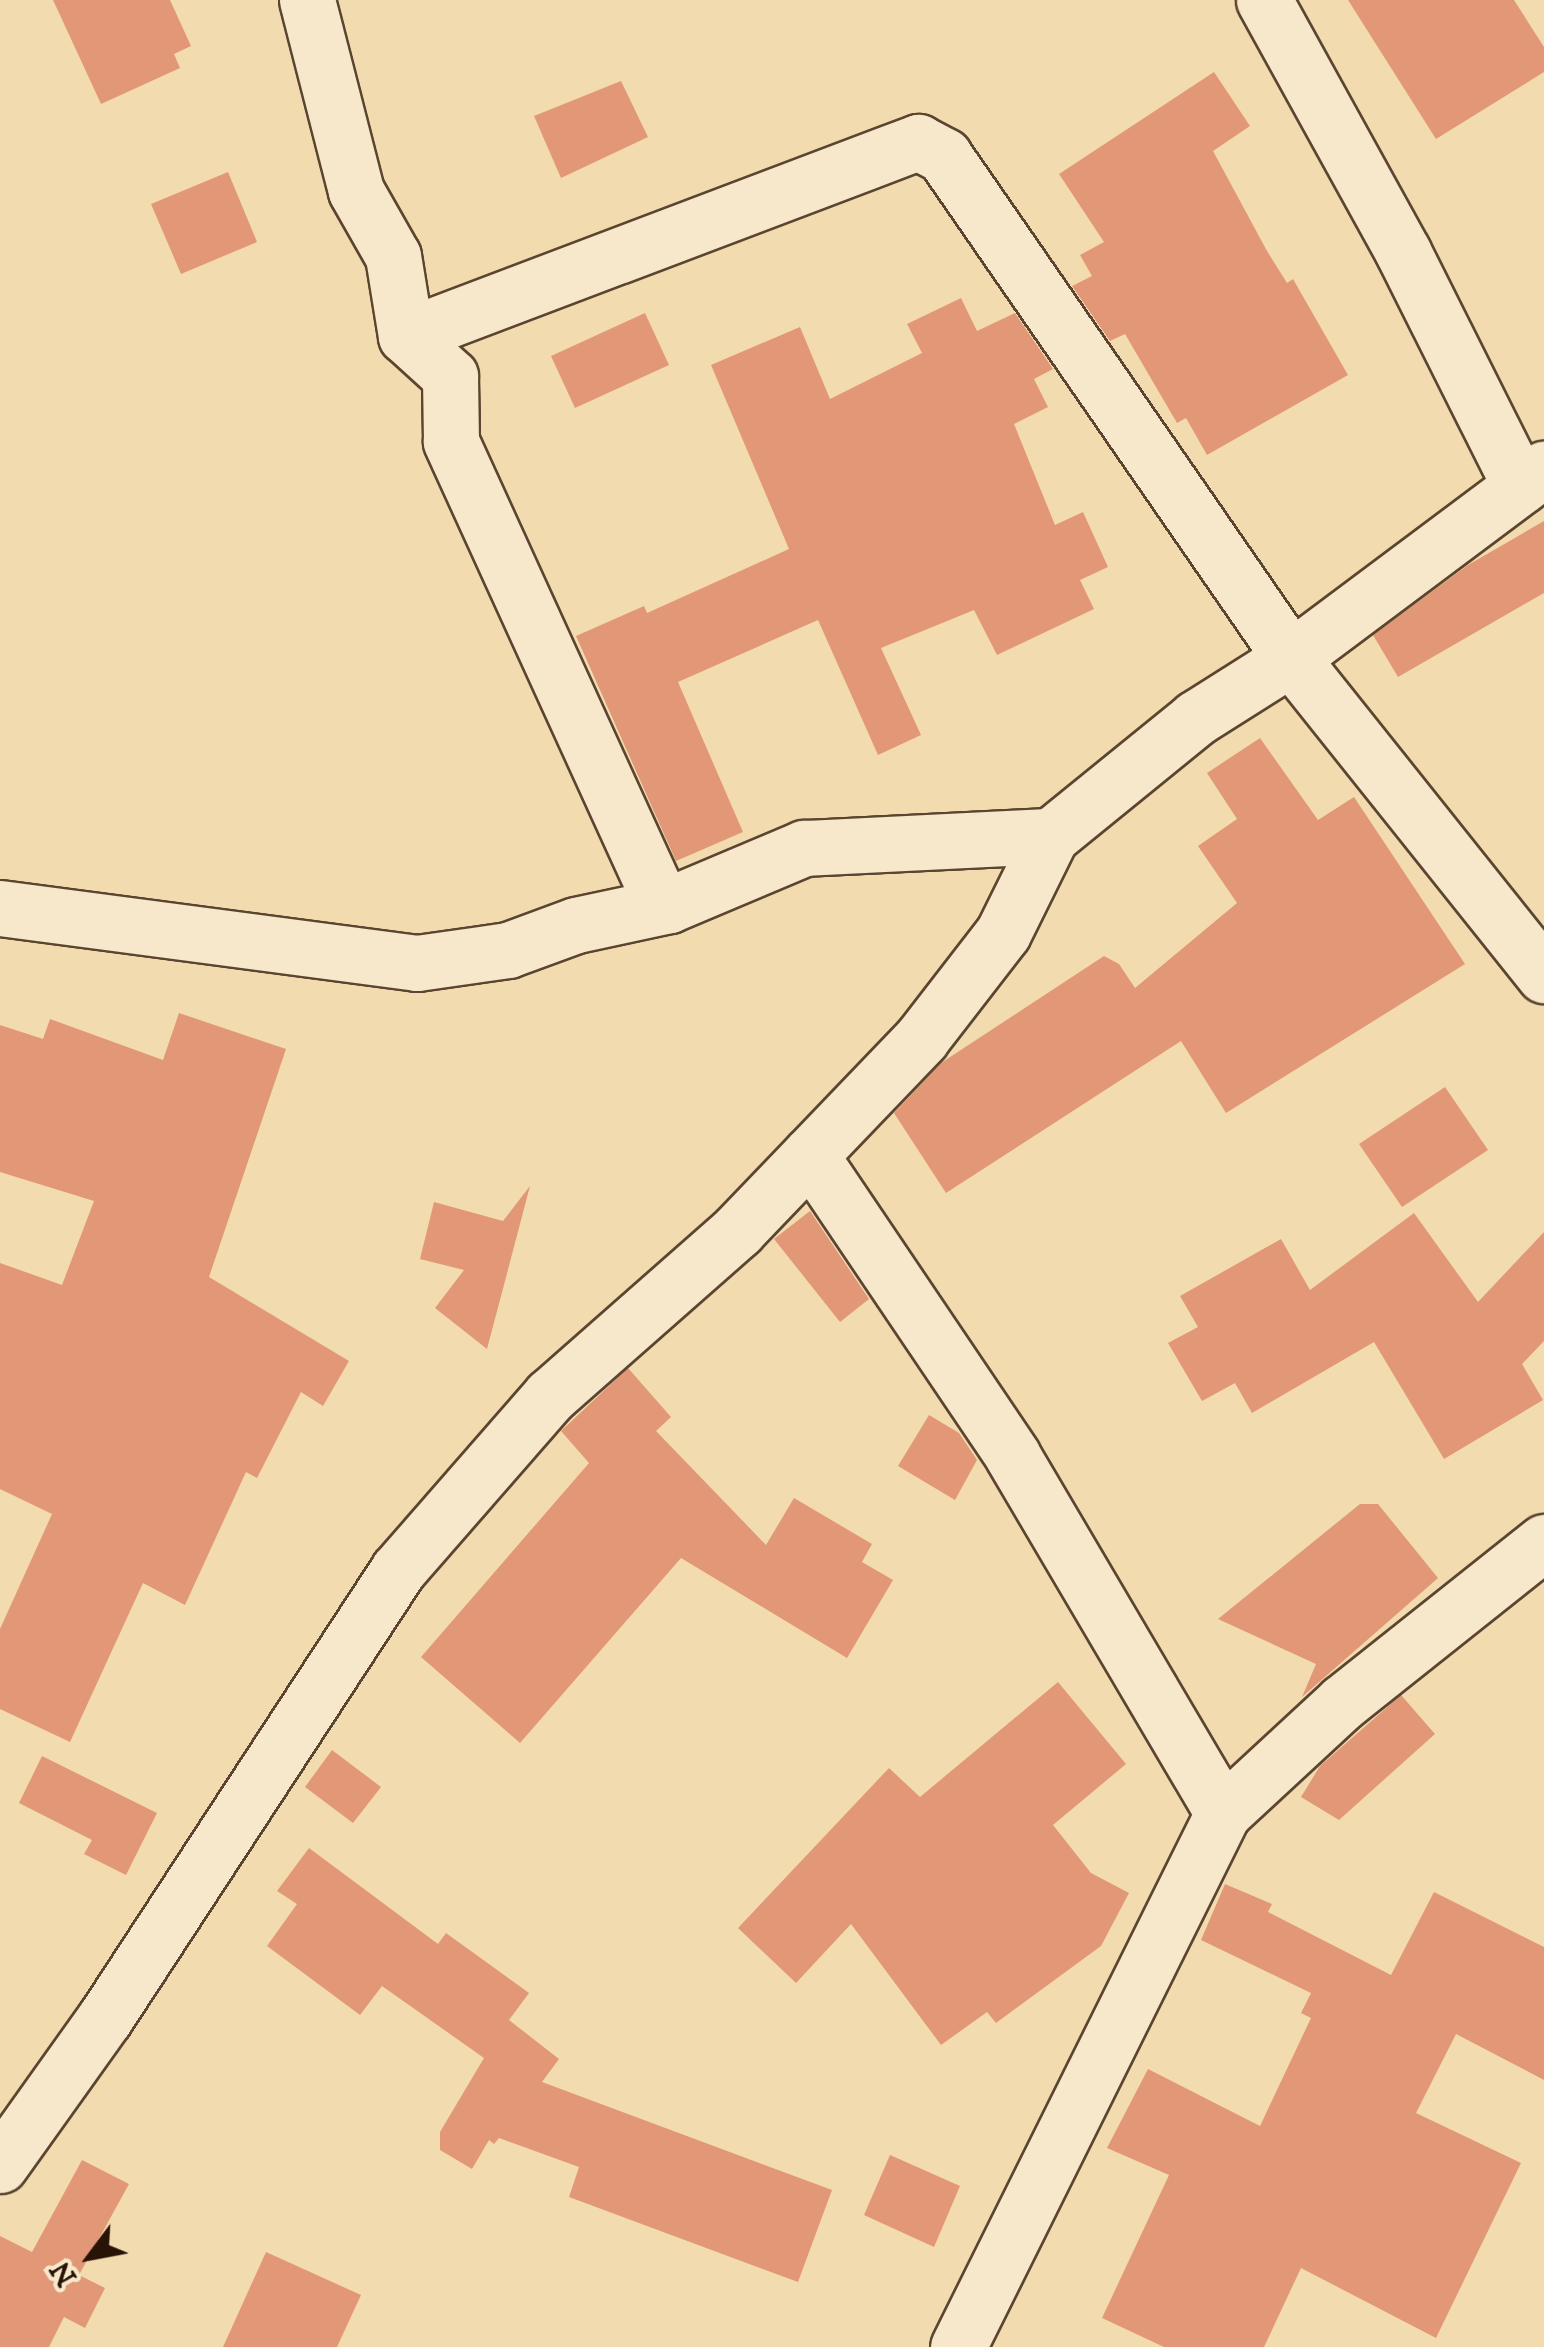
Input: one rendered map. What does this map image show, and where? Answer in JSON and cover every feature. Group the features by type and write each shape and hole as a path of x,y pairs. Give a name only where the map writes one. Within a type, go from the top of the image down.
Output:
{"street":[{"path":"307,0 356,191 393,256 406,336 450,376 458,457 658,896 669,904"},
{"path":"0,2165 105,2018 398,1570 550,1396 738,1230 921,1039 1003,933 1050,836 1196,718 1291,658 1532,477 1264,0"},
{"path":"406,336 918,142 944,156 1291,658 1544,975"},
{"path":"0,908 416,963 508,950 576,925 669,904 804,848 1050,836"},
{"path":"810,1155 1012,1455 1224,1814"},
{"path":"958,2347 1224,1814 1343,1702 1544,1542"}],"building":[{"path":"53,0 170,0 191,46 174,54 180,68 101,104"},
{"path":"1348,0 1514,0 1544,47 1544,72 1436,139"},
{"path":"1214,72 1250,126 1213,151 1267,251 1287,283 1293,279 1348,375 1207,455 1186,418 1177,423 1125,334 1110,341 1072,286 1092,276 1080,255 1104,242 1059,174"},
{"path":"621,81 648,137 561,178 534,116"},
{"path":"228,172 257,242 181,274 151,204"},
{"path":"961,298 977,331 1015,313 1053,369 1034,379 1048,407 1014,424 1055,525 1083,512 1108,567 1080,580 1094,609 997,655 974,610 881,648 921,735 878,755 818,620 678,682 743,832 676,861 576,636 644,606 647,613 789,549 711,365 800,327 830,399 922,353 907,324"},
{"path":"645,313 669,365 575,408 551,356"},
{"path":"1544,521 1544,593 1398,677 1373,635 1468,565"},
{"path":"1260,738 1318,820 1354,797 1465,964 1226,1113 1181,1041 946,1193 894,1113 941,1063 1104,956 1119,964 1135,988 1237,903 1198,846 1237,819 1207,773"},
{"path":"179,1013 286,1049 209,1277 349,1361 323,1406 301,1392 257,1478 246,1472 185,1605 143,1583 70,1742 0,1709 0,1629 52,1514 0,1489 0,1263 62,1285 94,1201 0,1172 0,1025 43,1039 50,1019 163,1060"},
{"path":"1445,1087 1488,1150 1402,1207 1359,1144"},
{"path":"530,1186 487,1349 435,1308 464,1270 420,1259 434,1202 503,1221"},
{"path":"810,1211 869,1299 840,1322 774,1239"},
{"path":"1414,1213 1478,1302 1544,1232 1544,1341 1522,1364 1543,1400 1444,1459 1374,1342 1252,1413 1235,1383 1202,1401 1168,1343 1198,1327 1180,1296 1281,1239 1310,1290"},
{"path":"628,1368 671,1417 656,1431 766,1545 794,1498 872,1544 862,1562 893,1580 847,1658 681,1558 520,1743 421,1657 589,1463 561,1431"},
{"path":"929,1415 959,1433 977,1460 955,1500 898,1466"},
{"path":"1360,1504 1378,1504 1438,1578 1302,1697 1316,1664 1218,1619"},
{"path":"1058,1682 1126,1764 1053,1825 1091,1873 1129,1893 1101,1946 996,2023 987,2012 941,2045 851,1924 796,1983 738,1928 889,1768 920,1797"},
{"path":"1401,1695 1435,1734 1339,1820 1301,1797 1320,1766"},
{"path":"332,1750 381,1787 353,1823 305,1787"},
{"path":"42,1756 157,1813 126,1875 84,1854 92,1840 19,1803"},
{"path":"309,1848 438,1944 446,1933 529,1993 509,2020 559,2059 542,2082 832,2190 798,2282 569,2197 579,2167 499,2138 494,2144 489,2140 472,2169 440,2150 440,2132 484,2058 382,1986 360,2015 267,1946 297,1904 277,1891"},
{"path":"1225,1884 1272,1904 1268,1912 1391,1975 1434,1892 1544,1947 1544,2080 1456,2034 1416,2113 1521,2163 1436,2338 1301,2268 1264,2347 1164,2347 1102,2318 1169,2175 1107,2148 1148,2069 1260,2126 1311,2018 1301,2013 1311,1993 1201,1940"},
{"path":"890,2155 960,2186 934,2247 864,2215"},
{"path":"82,2160 129,2184 79,2275 105,2288 85,2328 64,2317 49,2347 0,2347 0,2236 32,2252"},
{"path":"266,2252 361,2295 337,2347 223,2347"}]}
